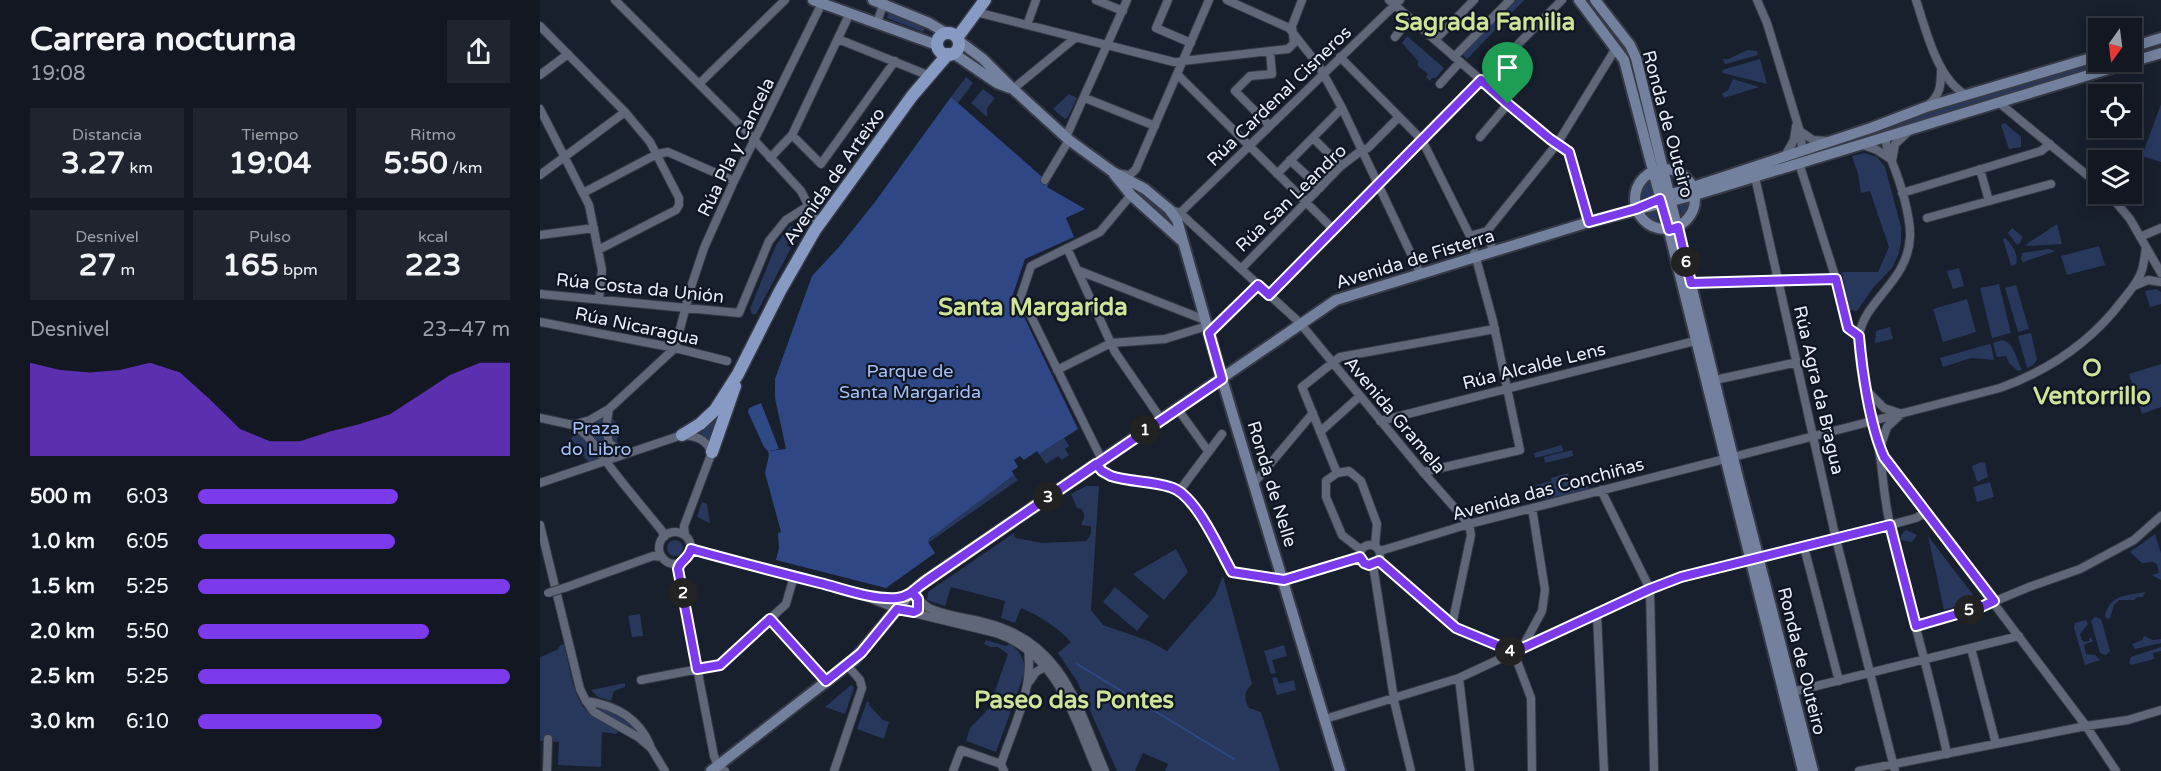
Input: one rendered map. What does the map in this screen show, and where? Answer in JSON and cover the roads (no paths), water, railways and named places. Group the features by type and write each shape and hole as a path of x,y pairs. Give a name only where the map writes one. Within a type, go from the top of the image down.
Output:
{"main road":[{"path":"954,36 975,6 985,0"},
{"name":"Ronda de Outeiro","path":"1579,0 1624,60 1653,171 1666,200"},
{"name":"Ronda de Outeiro","path":"1595,0 1634,53 1663,165 1666,200 1729,458 1813,771"},
{"name":"Ronda de Nelle","path":"881,1 954,36 983,59 1068,138 1113,172 1137,183 1179,216 1178,237 1207,326 1340,771"},
{"name":"Ronda de Nelle","path":"818,2 944,51 997,83 1013,89"},
{"path":"940,36 954,36 958,48 944,51 940,36"},
{"path":"2142,44 2161,38"},
{"name":"Avenida de Arteixo","path":"912,96 944,51"},
{"name":"Avenida de Arteixo","path":"682,435 708,417 738,374 818,224 944,51"},
{"name":"Avenida de Fisterra","path":"718,769 861,653 913,596 1099,462 1336,300 1694,191 1755,177 2161,53"},
{"name":"Avenida de Fisterra","path":"1694,191 1710,180 1926,107 2088,59"},
{"path":"1886,136 1888,127 1902,116"},
{"path":"1755,177 1797,157 1802,150"},
{"path":"1663,165 1681,174 1694,191 1694,208 1690,216 1673,228 1656,228 1643,221 1634,200 1638,184 1645,176 1663,165"},
{"path":"1663,165 1696,178 1710,180"},
{"name":"Ronda de Nelle","path":"1113,172 1131,195 1178,237"},
{"name":"Ronda de Outeiro","path":"1673,228 1691,283 1700,339 1715,380 1729,458"},
{"name":"Avenida de Arteixo","path":"712,452 738,374"},
{"name":"Ronda de Outeiro","path":"1755,559 1803,771"}],"street":[{"path":"615,0 755,141 801,191 818,224"},
{"path":"699,84 785,0"},
{"path":"1027,26 1036,0"},
{"path":"1096,0 1123,10"},
{"path":"1045,180 1068,138 1127,0"},
{"path":"1168,0 1156,28 1191,43"},
{"path":"1137,183 1134,176 1136,170 1209,0"},
{"path":"1227,0 1293,31 1324,73 1420,273"},
{"path":"975,6 1027,26 1174,62 1270,52 1291,47 1294,39 1294,18 1302,0"},
{"path":"1435,40 1474,0"},
{"path":"1440,84 1457,59 1510,0"},
{"path":"1269,295 1562,0"},
{"path":"1757,0 1767,23 1797,124 1802,150"},
{"path":"1916,0 1940,66 1952,86 1966,96"},
{"name":"Ronda de Nelle","path":"876,23 881,1"},
{"name":"Rúa Pla y Cancela","path":"675,348 704,248 818,2"},
{"path":"1394,2 1508,104 1569,152 1589,222"},
{"name":"Rúa Cardenal Cisneros","path":"1179,216 1394,2"},
{"path":"770,158 792,135 850,14"},
{"path":"1395,37 1410,18"},
{"path":"540,26 625,112 657,154 680,198 676,210 598,250"},
{"path":"1013,89 1075,38"},
{"path":"838,39 926,74"},
{"path":"1470,236 1487,231 1557,144 1616,48"},
{"path":"1270,52 1272,74 1250,76 1235,90 1270,126"},
{"path":"540,75 568,54"},
{"path":"1340,57 1422,140 1470,236 1495,329 1520,450 1423,472"},
{"path":"792,135 821,164 895,61"},
{"path":"1926,107 1937,96 1940,89 1940,66"},
{"path":"1177,74 1334,230"},
{"path":"1085,98 1155,126"},
{"path":"1998,102 2088,176"},
{"path":"1480,137 1508,104"},
{"path":"1276,174 1342,108"},
{"path":"540,109 589,205 602,270 599,299"},
{"path":"540,175 625,112"},
{"name":"Rúa San Leandro","path":"1241,269 1341,166 1368,148 1400,117"},
{"path":"1797,124 1804,135 1809,138 1832,140"},
{"path":"1785,156 1794,141 1797,124"},
{"path":"1892,161 1896,144 1915,127"},
{"path":"1886,136 1885,145 1902,193 1911,234 1908,253 1898,275 1877,301 1859,336 1861,364 1879,445 1882,485 1890,525 1947,754"},
{"path":"1313,138 1341,166"},
{"path":"1861,144 1877,150 1892,161"},
{"path":"1902,193 2041,151 2050,144"},
{"path":"583,193 657,154 668,152 734,181"},
{"path":"1290,160 1320,188"},
{"path":"1799,163 1836,279 1848,328 1859,336"},
{"path":"1980,169 1989,201"},
{"path":"1113,172 1130,175 1136,170"},
{"name":"Rúa Agra da Bragua","path":"1755,177 1836,539 1894,768"},
{"path":"1927,218 2051,184"},
{"path":"1131,195 1100,232 1031,266 1022,296 1102,471 1120,479 1159,484 1180,490 1194,505 1232,572 1284,580"},
{"path":"2117,204 2130,219 2159,270"},
{"name":"Rúa Costa da Unión","path":"540,294 686,306 737,313 741,311 769,241 786,220 810,206"},
{"name":"Avenida Gramela","path":"1179,216 1300,323 1380,421 1469,524"},
{"path":"540,235 594,228"},
{"path":"2140,237 2161,228"},
{"path":"1487,231 1493,251"},
{"path":"2146,247 2142,272 2159,270"},
{"path":"1067,248 1111,343 1161,419"},
{"path":"1077,270 1207,326"},
{"path":"2133,287 2148,280 2159,270"},
{"name":"Avenida das Conchiñas","path":"1284,580 1361,554 1369,544 1378,548 2000,388 2033,376 2068,355 2084,342 2113,313 2142,272"},
{"path":"1691,283 1836,279"},
{"path":"2148,280 2161,282"},
{"path":"1057,370 1111,343 1165,339 1207,326 1258,285"},
{"path":"1846,322 1866,319"},
{"name":"Rúa Nicaragua","path":"540,322 675,348 728,361"},
{"path":"1337,473 1302,387 1340,357 1495,329"},
{"name":"Rúa Alcalde Lens","path":"1380,421 1700,339"},
{"path":"573,425 590,420 609,409 675,348"},
{"path":"1715,380 1798,362"},
{"path":"1867,391 1884,408 1901,414 1887,427 1879,445 1884,457 1994,601 2086,726 2116,771"},
{"path":"1320,432 1360,396"},
{"path":"1177,408 1208,451"},
{"path":"609,409 606,428 609,443 625,454"},
{"path":"1254,483 1313,413"},
{"path":"540,418 573,425 583,431 662,531 664,537"},
{"path":"1180,490 1222,434"},
{"path":"682,435 698,437 712,452 684,526 691,549 688,558 680,563 668,562 662,557 659,549 664,537 674,532 685,535"},
{"name":"Avenida de Arteixo","path":"540,483 682,435"},
{"path":"1411,771 1394,698 1376,563 1377,524 1361,481 1349,471 1337,473 1326,481 1326,497 1342,535 1361,554 1364,563 1376,563 1452,625 1518,651"},
{"path":"1601,490 1650,589 1654,771"},
{"path":"1532,508 1545,590 1542,611 1518,651 1531,698 1532,771"},
{"path":"1325,719 1459,678 1650,589 1681,577 1890,525 1916,518 1926,512"},
{"path":"1916,626 1981,607 2094,562 2134,540 2161,516"},
{"path":"1452,625 1471,534 1469,524"},
{"path":"540,525 552,592 580,689 594,712 651,747"},
{"path":"1804,547 1839,681"},
{"path":"691,549 857,593 902,610 996,633 1028,649 1046,666 1060,687 1096,771"},
{"path":"552,592 653,556 662,557"},
{"path":"680,563 678,569 718,769"},
{"path":"641,680 720,665 786,604 794,576"},
{"path":"857,593 891,598 913,596 934,610 1009,630 1041,650 1054,664 1068,686 1104,771"},
{"path":"902,610 918,610 913,596"},
{"path":"1597,614 1604,771"},
{"path":"770,619 826,681"},
{"path":"1792,692 2019,636"},
{"path":"1971,648 1996,744"},
{"path":"953,771 961,750 1003,767 1029,683 1028,649"},
{"path":"834,771 862,688 860,680 847,665"},
{"path":"1029,683 1036,672 1046,666"},
{"path":"1459,678 1470,771"},
{"path":"586,701 617,709 630,716 646,735 665,771"},
{"path":"1859,771 1894,768 1947,754 2086,726 2128,720 2161,710"},
{"path":"547,771 548,739"}],"waterway":[{"path":"1077,664 1234,759"}],"district":[{"name":"Sagrada Familia","path":"1485,22"},
{"name":"Santa Margarida","path":"1033,307"},
{"name":"O Ventorrillo","path":"2092,382"},
{"name":"Paseo das Pontes","path":"1074,700"}],"park label":[{"name":"Parque de Santa Margarida","path":"910,382"},
{"name":"Praza do Libro","path":"596,438"}]}
